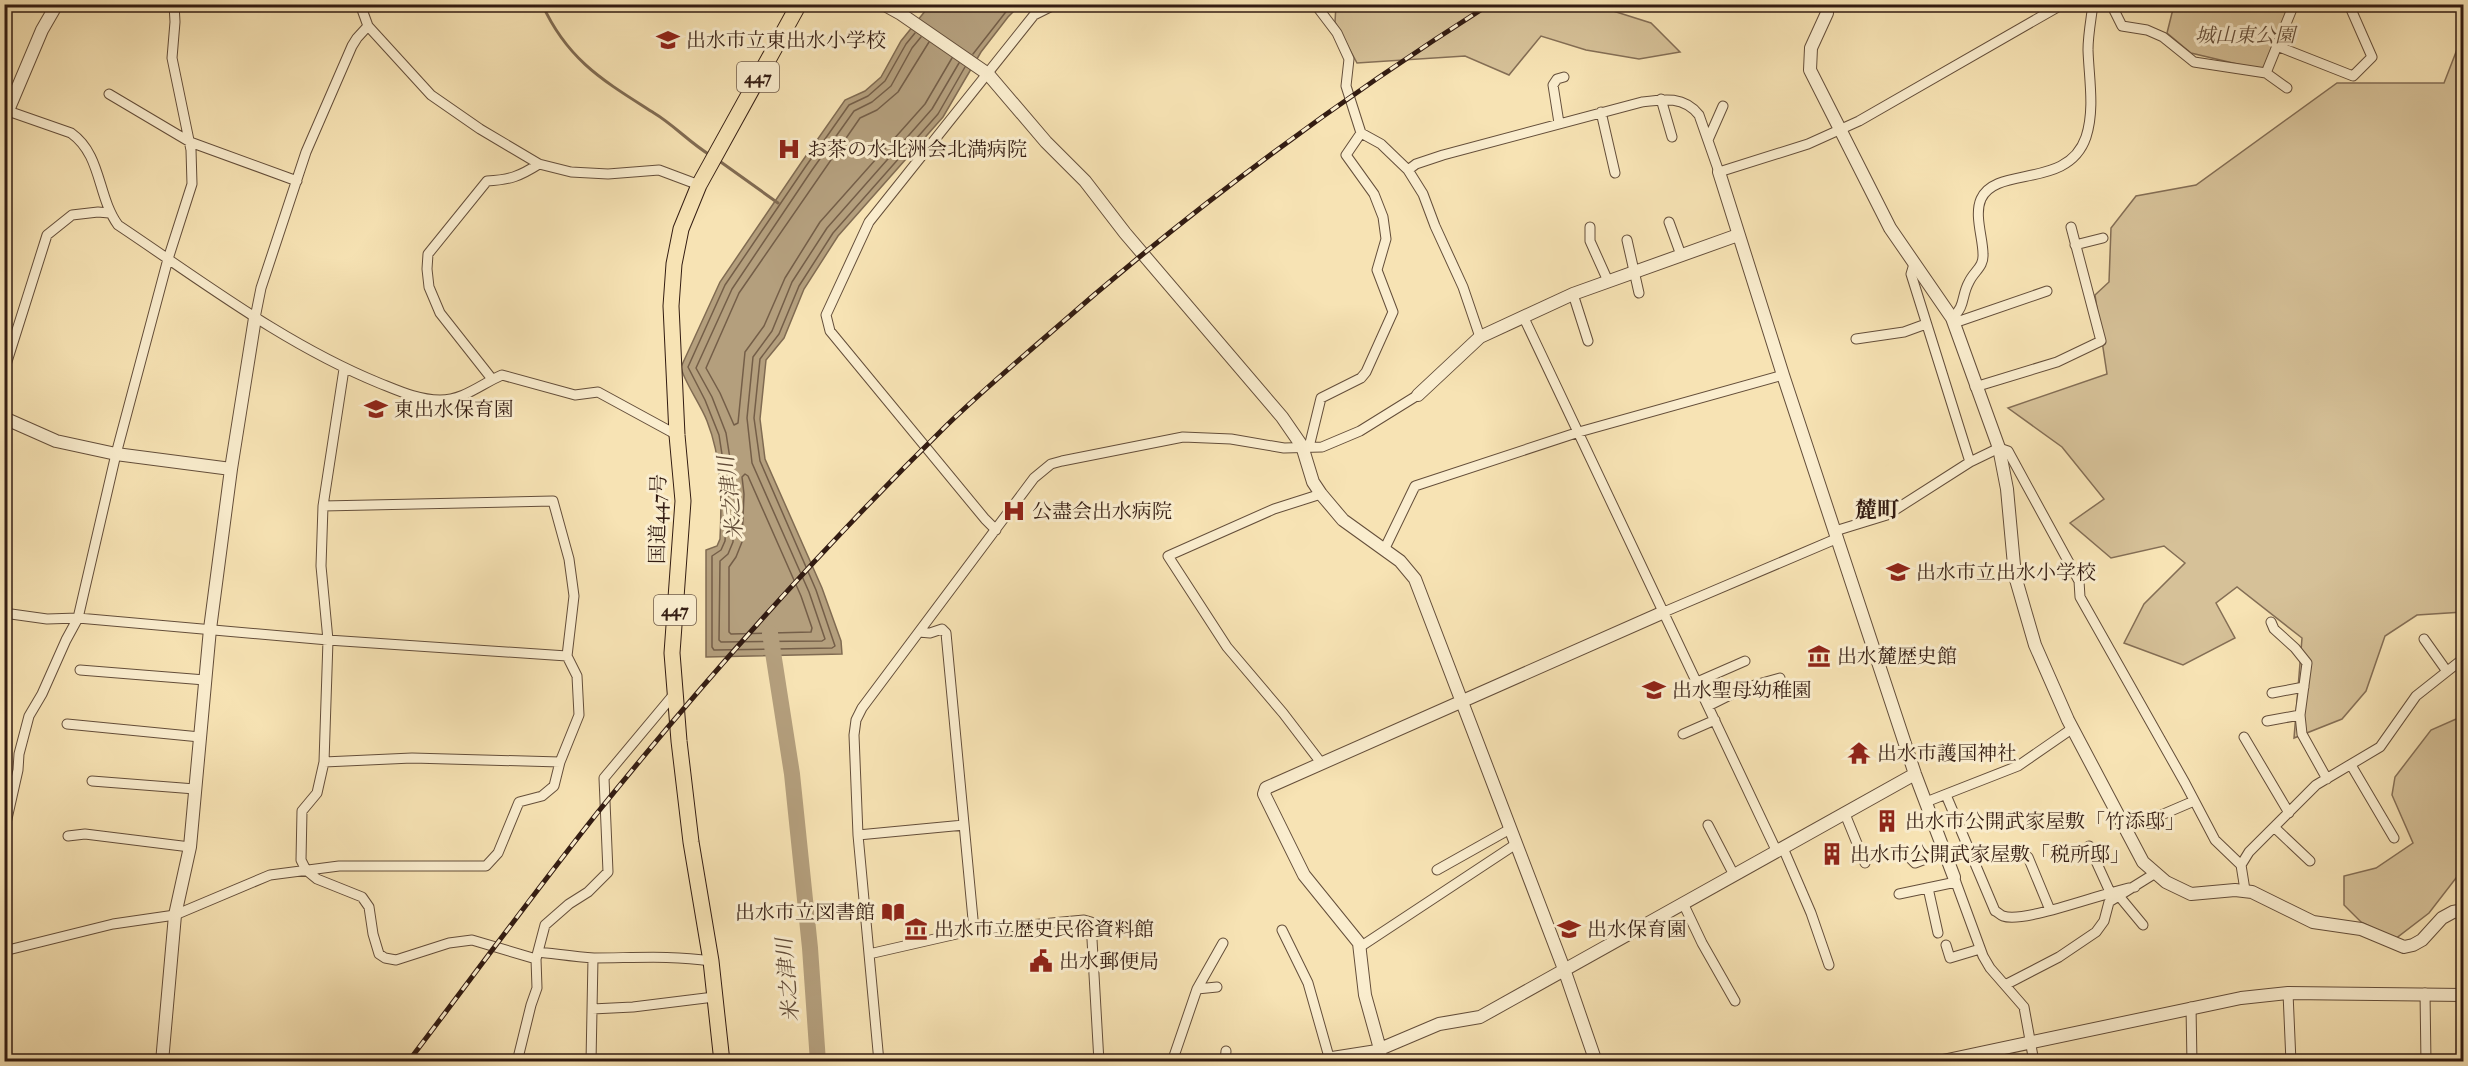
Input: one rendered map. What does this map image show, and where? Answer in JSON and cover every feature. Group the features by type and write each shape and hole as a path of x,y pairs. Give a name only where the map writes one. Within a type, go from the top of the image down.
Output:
{"highway":[{"name":"国道447号","path":"722,1062 711,961 691,843 672,653 683,501 677,435 671,306 674,264 681,229 699,185 799,4"}],"street":[{"path":"57,4 42,30 6,116 71,133 80,139 95,164 109,213 118,225 255,318 344,369 413,397 440,400 462,397 502,375 575,395 598,392 677,435"},
{"path":"4,832 29,716 78,618 116,454 168,259 192,184 190,142 172,58 174,4"},
{"path":"360,4 368,26 431,95 480,129 539,164 571,172 608,174 659,170 699,185"},
{"path":"883,4 988,74 1046,142 1085,181 1125,233 1306,447 1313,482 1321,494 1343,520 1401,561 1415,579 1564,969 1596,1062"},
{"path":"996,530 830,331 826,315 869,222 1034,15 1056,4"},
{"path":"1316,4 1337,33 1349,59 1346,86 1361,133 1381,144 1408,170 1423,194 1463,287 1480,337"},
{"path":"1827,4 1827,13 1811,48 1810,70 1890,228 1953,320 1999,448 2007,489 2015,576 2035,645 2073,728 2143,862 2154,874 2166,882 2192,894 2245,890 2313,922 2361,929 2404,947 2422,940 2442,918 2463,910"},
{"path":"1719,172 1808,144 1840,130 2063,4"},
{"path":"1953,320 1961,310 1969,282 1981,266 1984,257 1979,207 1982,197 1994,186 2009,180 2048,172 2068,163 2086,137 2091,94 2088,48 2093,4"},
{"path":"2111,4 2122,26 2147,30 2163,37 2194,62 2266,73 2287,88"},
{"path":"2266,73 2294,4"},
{"path":"2277,46 2353,76 2372,57 2350,7 2343,4"},
{"path":"162,1062 175,915 189,847 210,629 231,469 255,318 261,288 326,104 352,46 368,26"},
{"path":"1559,123 1553,85 1557,79 1564,77"},
{"path":"109,94 190,142 297,181"},
{"path":"1408,170 1416,164 1443,155 1642,102 1660,99 1680,100 1694,108 1699,115 1915,774 1980,949 1990,968 2024,1007 2034,1062"},
{"path":"1660,99 1672,137"},
{"path":"1708,140 1723,106"},
{"path":"1601,112 1615,173"},
{"path":"1306,447 1321,398 1360,378 1366,372 1393,312 1377,270 1386,239 1383,217 1374,194 1348,161 1346,155 1361,133"},
{"path":"492,379 440,313 429,287 428,254 487,181 518,177 539,164"},
{"path":"4,370 48,235 72,214 109,213"},
{"path":"1669,222 1681,255"},
{"path":"1590,227 1590,241 1608,281"},
{"path":"1976,387 2056,362 2100,341 2071,227"},
{"path":"879,1062 858,835 854,735 856,720 862,708 1034,478 1051,464 1183,437 1231,439 1284,448 1322,447 1360,431 1418,395 1480,337 1573,294 1738,235"},
{"path":"2075,245 2103,238"},
{"path":"1628,240 1639,293"},
{"path":"1914,264 1911,274 1970,462"},
{"path":"1953,320 2047,291"},
{"path":"1573,294 1588,341"},
{"path":"1523,316 1708,706 1811,913 1829,965"},
{"path":"1856,339 1904,332 1926,324"},
{"path":"344,369 323,506 321,566 328,640 324,762 317,793 302,811 301,861 306,870 317,879 362,897 369,907 372,934 379,954 385,958 396,960 449,943 472,940 537,956 688,957 711,961"},
{"path":"1385,548 1415,486 1579,432 1783,375"},
{"path":"4,418 56,441 116,454 231,469"},
{"path":"1380,1055 1365,995 1359,943 1304,875 1264,794 1266,789 1837,534 1887,515 1970,462 1999,448 2008,451 2079,581 2080,597 2215,840 2241,865 2245,890"},
{"path":"1321,494 1274,509 1168,556 1227,647 1283,713 1322,764"},
{"path":"4,951 113,924 175,915 270,875 339,866 486,866 498,853 519,802 542,796 554,786 560,762 579,715 576,676 567,656 574,596 569,559 553,501 323,506"},
{"path":"4,613 47,619 78,618 328,640 567,656"},
{"path":"2271,622 2282,639 2295,648 2307,663 2300,715 2302,734 2327,779"},
{"path":"919,632 930,633 942,628 946,633 974,930"},
{"path":"2424,639 2446,670"},
{"path":"2241,865 2249,852 2316,785 2380,747 2416,696 2463,658"},
{"path":"1697,682 1745,661"},
{"path":"80,670 205,680"},
{"path":"1708,706 1744,688 1780,678"},
{"path":"2272,693 2304,687"},
{"path":"517,1062 537,988 537,956 545,926 569,904 588,892 608,872 604,778 675,693"},
{"path":"2267,721 2300,715"},
{"path":"1683,734 1715,720"},
{"path":"67,724 200,737"},
{"path":"1926,802 2018,765 2073,728"},
{"path":"2244,737 2289,813"},
{"path":"324,762 412,758 560,762"},
{"path":"2351,765 2394,838"},
{"path":"1282,930 1308,983 1326,1059 1380,1055 1439,1024 1480,1017 1915,774"},
{"path":"92,782 195,789"},
{"path":"1946,795 1995,910 2003,916 2031,916 2114,894 2135,887 2154,874"},
{"path":"2159,816 2194,801"},
{"path":"1845,814 1865,863"},
{"path":"858,835 964,825"},
{"path":"1708,825 1734,875"},
{"path":"2274,827 2310,861"},
{"path":"1437,870 1510,829"},
{"path":"68,836 85,834 189,847"},
{"path":"1360,947 1516,844"},
{"path":"2089,846 2114,894 2143,925"},
{"path":"1911,859 1915,863 1944,852"},
{"path":"2028,857 2050,910"},
{"path":"1899,894 1955,880"},
{"path":"1928,888 1938,933"},
{"path":"2005,985 2059,957 2096,932 2104,921 2109,902 2114,894"},
{"path":"1683,903 1702,943 1735,1001"},
{"path":"869,954 974,930 1084,920 1091,922 1099,1062"},
{"path":"1173,1061 1197,989 1223,943"},
{"path":"1946,945 1950,958 1980,949"},
{"path":"591,1062 593,958"},
{"path":"1197,989 1217,987"},
{"path":"1938,1062 2241,998 2288,993 2463,995"},
{"path":"2288,993 2291,1062"},
{"path":"2425,993 2426,1062"},
{"path":"592,1009 714,997"},
{"path":"2191,1007 2192,1062"},
{"path":"1225,1062 1226,1051"}],"green space":[{"name":"城山東公園","path":"2275,4 2288,8 2265,67 2258,69 2191,53 2167,33 2174,5"},
{"path":"1336,5 1612,5 1610,10 1651,23 1680,52 1639,59 1586,50 1541,36 1509,75 1465,56 1357,63 1335,22"},
{"path":"2463,34 2463,612 2417,615 2385,636 2366,691 2342,719 2294,738 2302,638 2237,587 2216,603 2235,638 2183,665 2124,643 2144,604 2185,563 2164,546 2111,558 2070,523 2104,499 2062,447 2008,408 2107,374 2095,295 2109,282 2111,228 2136,196 2196,185 2337,83 2444,83"},
{"path":"2463,716 2463,869 2429,913 2395,939 2361,922 2344,905 2344,876 2376,868 2413,843 2392,795 2395,777 2431,730"}],"water":[{"path":"930,5 1020,5 981,52 943,117 838,236 804,289 784,338 766,360 760,419 765,459 822,588 841,641 842,654 706,657 706,550 717,546 720,539 720,479 712,435 681,367 720,282 801,163 845,100 865,91 881,77 901,41"}],"waterway":[{"path":"542,4 563,41 589,68 710,155"},
{"path":"718,160 778,203"},
{"name":"米之津川","path":"770,633 792,774 810,948 818,1062"}],"railway":[{"path":"408,1062 598,812 681,712 855,518 946,426 1101,289 1208,202 1318,120 1490,4"}],"place":[{"name":"出水市立東出水小学校","path":"668,40"},
{"name":"お茶の水北洲会北満病院","path":"789,149"},
{"name":"東出水保育園","path":"376,409"},
{"name":"公盡会出水病院","path":"1014,511"},
{"name":"出水市立出水小学校","path":"1898,572"},
{"name":"出水麓歴史館","path":"1819,656"},
{"name":"出水聖母幼稚園","path":"1654,690"},
{"name":"出水市護国神社","path":"1859,753"},
{"name":"出水市公開武家屋敷「竹添邸」","path":"1887,821"},
{"name":"出水市公開武家屋敷「税所邸」","path":"1832,854"},
{"name":"出水市立図書館","path":"893,912"},
{"name":"出水市立歴史民俗資料館","path":"916,929"},
{"name":"出水保育園","path":"1569,929"},
{"name":"出水郵便局","path":"1041,961"}],"district":[{"name":"麓町","path":"1877,510"}]}
